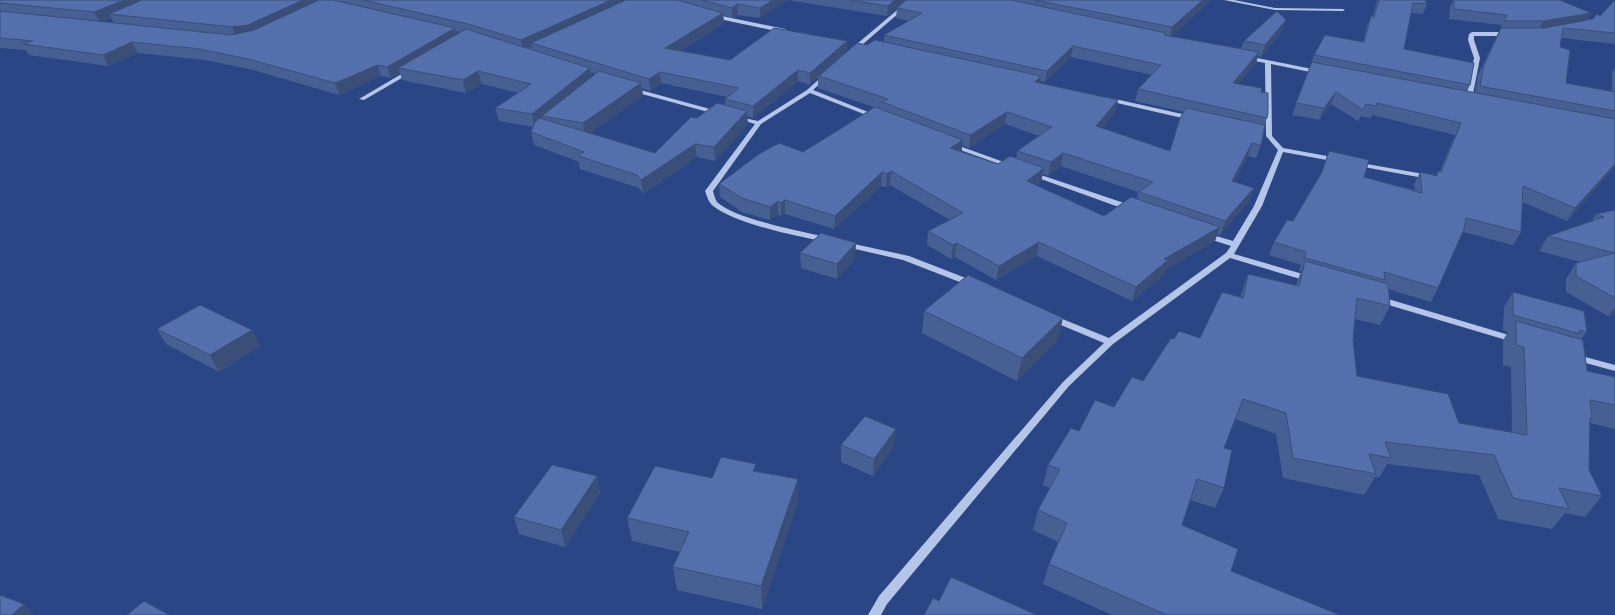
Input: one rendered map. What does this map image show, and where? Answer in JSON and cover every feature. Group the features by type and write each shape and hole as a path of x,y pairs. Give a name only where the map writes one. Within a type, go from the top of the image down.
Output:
{"street":[{"path":"845,58 912,0"},
{"path":"1226,0 1275,9 1343,10"},
{"path":"706,14 791,32"},
{"path":"1469,99 1477,58 1471,40 1472,34 1518,35"},
{"path":"850,43 869,46"},
{"path":"1238,56 1325,73"},
{"path":"1268,62 1269,136"},
{"path":"362,99 419,66"},
{"path":"830,71 809,91 759,123 709,191 713,202 725,211 798,234 906,258 981,288"},
{"path":"624,87 759,123"},
{"path":"809,91 881,118"},
{"path":"1098,97 1203,121"},
{"path":"1459,97 1478,101"},
{"path":"1260,134 1269,136 1281,150 1418,175"},
{"path":"944,143 1018,169"},
{"path":"874,615 883,600 1066,384 1110,342 1229,255 1258,206 1281,150"},
{"path":"1028,173 1140,212"},
{"path":"1197,231 1234,244"},
{"path":"1229,255 1324,283"},
{"path":"1371,297 1522,341"},
{"path":"1046,315 1110,342"},
{"path":"1569,355 1612,365"}],"building":[{"path":"0,0 124,0 94,12 0,3"},
{"path":"142,0 303,0 248,25 232,27 109,14"},
{"path":"319,0 333,0 455,28 387,67 378,65 335,83 248,59 200,49 132,42 103,55 23,44 33,41 0,38 0,11 231,35 254,30"},
{"path":"363,0 611,0 521,40 468,24"},
{"path":"626,0 677,0 723,13 665,48 730,60 774,28 847,41 810,73 798,70 753,106 725,99 739,88 660,72 649,79 531,43"},
{"path":"702,0 773,0 760,8 737,4 732,8"},
{"path":"849,0 895,0 888,6"},
{"path":"906,0 1011,0 1166,33 1164,35 1259,52 1233,83 1262,88 1261,92 1268,93 1267,118 1138,89 1161,65 1073,46 1047,71 884,35 922,13 897,8"},
{"path":"1034,0 1203,0 1172,27"},
{"path":"1379,0 1425,0 1427,4 1413,3 1404,49 1474,63 1470,85 1314,55 1325,35 1364,42 1371,16 1374,17"},
{"path":"1454,0 1560,0 1591,13 1543,21 1504,21 1507,15 1454,9"},
{"path":"1615,0 1615,33 1563,28 1560,47 1570,50 1566,83 1615,92 1615,111 1480,86 1484,65 1501,28 1544,28 1593,19 1597,14 1600,16"},
{"path":"1277,11 1286,20 1265,45 1244,41"},
{"path":"466,29 590,68 532,114 495,108 531,84 478,71 463,80 398,68"},
{"path":"875,40 1041,76 1035,82 1118,100 1096,126 1170,151 1180,118 1186,108 1265,125 1261,145 1252,143 1232,181 1254,188 1225,221 1139,192 1153,182 1063,153 1051,162 1017,151 1052,127 1007,112 970,135 882,102 888,99 819,76 857,43 867,45"},
{"path":"1312,62 1615,119 1615,164 1575,208 1523,186 1521,232 1466,218 1464,229 1438,288 1384,272 1385,280 1305,258 1306,252 1274,242 1287,220 1293,221 1322,172 1329,151 1369,160 1364,177 1422,193 1420,172 1437,176 1438,171 1441,172 1461,123 1377,103 1376,106 1366,104 1363,110 1336,92 1324,108 1296,103"},
{"path":"599,71 641,83 583,123 542,116"},
{"path":"717,103 747,111 714,147 695,144 641,180 637,175 578,156 584,152 531,132 535,122 540,118 655,153 691,117 697,118"},
{"path":"875,107 963,140 950,148 998,164 1010,156 1044,168 1027,181 1104,216 1131,197 1220,227 1164,259 1168,260 1136,287 1039,242 999,266 957,243 953,245 928,231 963,213 891,171 887,174 882,172 835,216 785,200 781,203 778,201 770,207 742,198 719,184 759,154 779,143 803,152"},
{"path":"1615,210 1615,253 1548,236 1604,217 1596,214"},
{"path":"821,233 856,243 837,264 800,253"},
{"path":"1615,253 1615,298 1576,276 1576,263"},
{"path":"1305,261 1388,284 1390,306 1357,298 1353,340 1357,376 1448,394 1459,423 1527,435 1524,347 1516,345 1516,321 1583,340 1587,371 1615,377 1615,405 1590,400 1592,419 1590,418 1589,470 1602,496 1559,488 1569,509 1513,498 1494,455 1385,442 1391,458 1369,454 1376,474 1293,458 1286,413 1243,399 1224,448 1232,450 1224,488 1197,479 1182,525 1238,549 1231,571 1340,615 1167,615 1049,564 1067,523 1038,510 1060,469 1048,465 1071,428 1079,431 1095,400 1114,407 1132,377 1143,381 1171,338 1174,339 1179,331 1200,338 1222,292 1243,298 1248,274 1299,286"},
{"path":"968,275 1063,318 1022,358 924,311"},
{"path":"1513,292 1584,311 1587,332 1579,330 1580,334 1513,315"},
{"path":"200,305 252,330 210,355 157,329"},
{"path":"865,416 896,429 874,459 841,445"},
{"path":"721,457 756,464 753,471 798,479 761,586 673,567 689,532 627,518 655,466 712,478"},
{"path":"552,465 597,476 561,530 514,517"},
{"path":"951,577 1037,615 924,615 933,598 939,601"},
{"path":"0,595 24,604 12,615 0,615"},
{"path":"144,601 169,615 127,615"}]}
